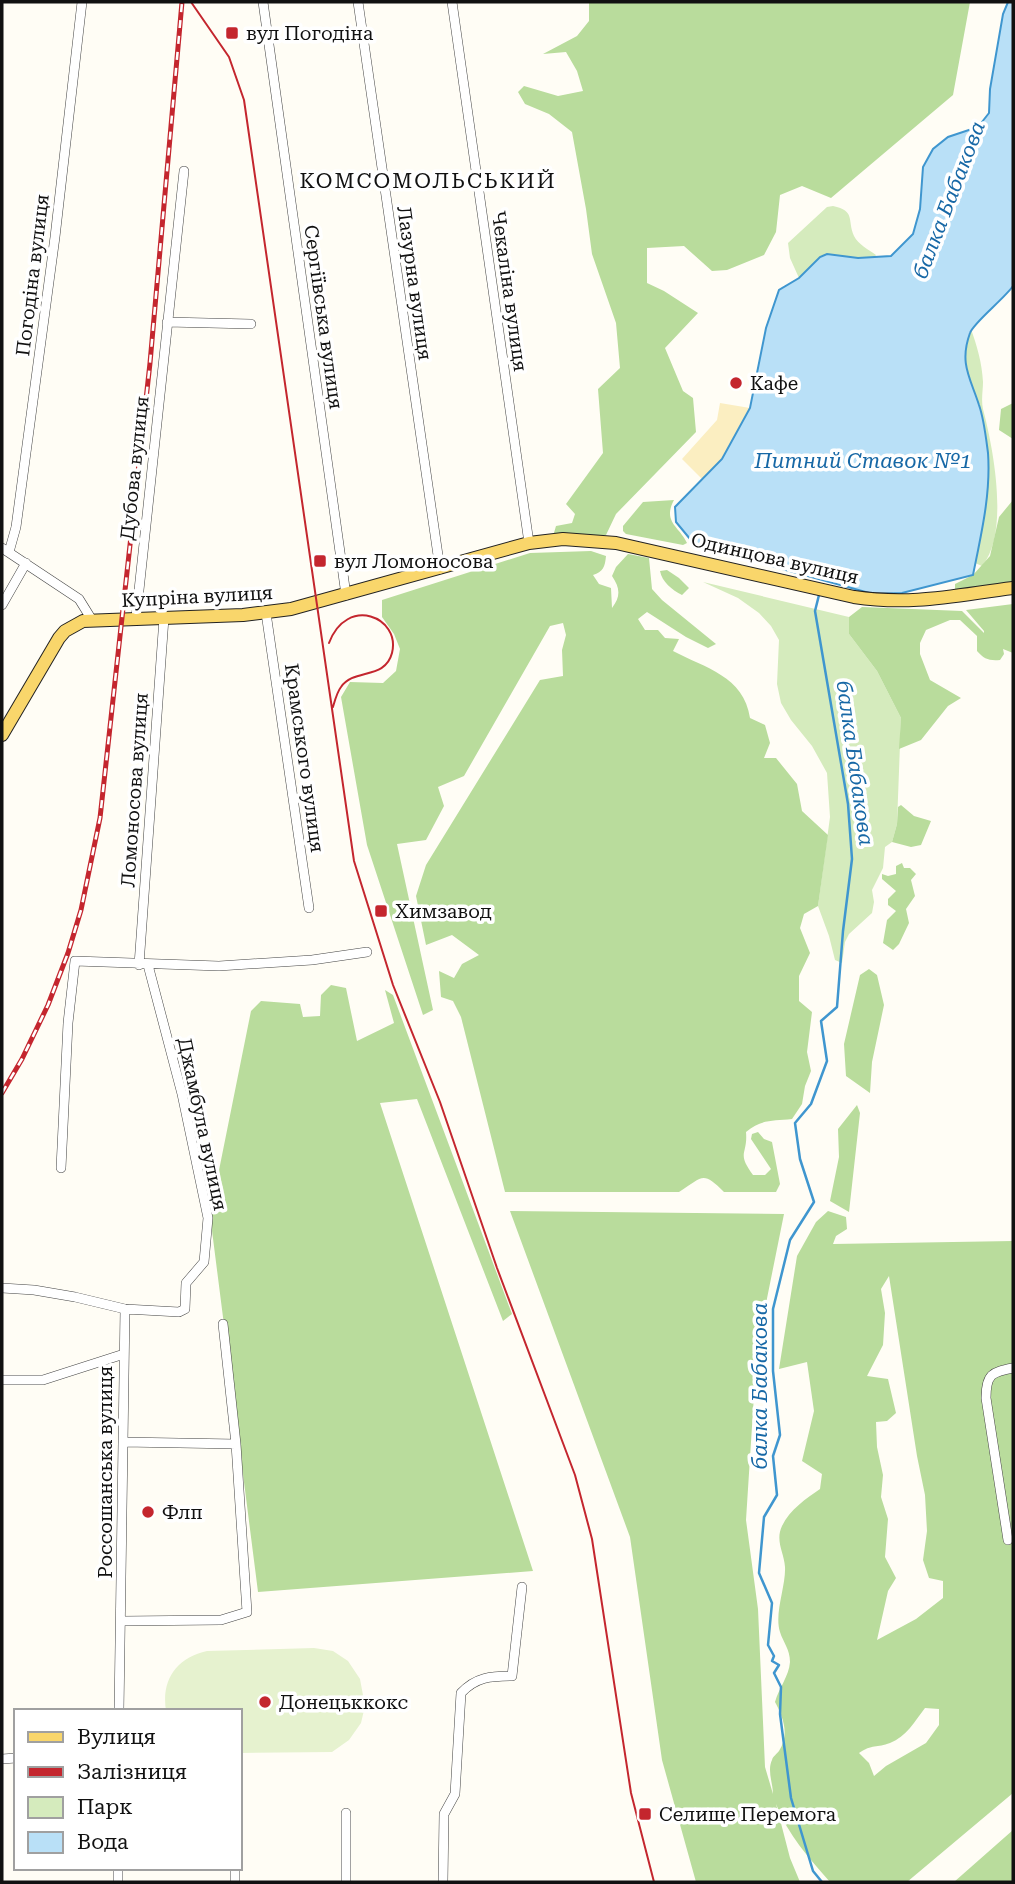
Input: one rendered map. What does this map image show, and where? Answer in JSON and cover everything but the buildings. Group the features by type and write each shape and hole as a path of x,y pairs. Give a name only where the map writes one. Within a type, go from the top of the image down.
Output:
{"main road":[{"name":"Одинцова вулиця","path":"529,543 563,539 616,543 854,597 891,602 927,600 1013,588"},
{"name":"Купріна вулиця","path":"2,735 59,638 74,625 92,620 266,613 346,595 529,543"}],"street":[{"name":"Погодіна вулиця","path":"5,550 16,527 55,237 82,2"},
{"name":"Сергіївська вулиця","path":"263,2 346,595"},
{"name":"Лазурна вулиця","path":"358,2 440,569"},
{"name":"Чекаліна вулиця","path":"452,2 529,543"},
{"name":"Дубова вулиця","path":"136,618 184,171"},
{"path":"167,322 251,324"},
{"path":"5,550 79,599 92,620"},
{"path":"2,605 26,563"},
{"name":"Крамського вулиця","path":"266,613 309,908"},
{"name":"Ломоносова вулиця","path":"143,965 164,618"},
{"path":"61,1168 68,1023 75,961 219,966 312,960 368,952"},
{"name":"Джамбула вулиця","path":"125,1310 179,1312 185,1309 187,1283 204,1262 208,1218 182,1094 143,965"},
{"path":"2,1288 75,1297 125,1310"},
{"name":"Россошанська вулиця","path":"119,1709 125,1310"},
{"path":"122,1621 221,1620 247,1612 236,1444 223,1324"},
{"path":"2,1380 43,1380 124,1354"},
{"path":"1008,1540 986,1386 995,1371 1013,1368"},
{"path":"123,1441 236,1444"},
{"path":"443,1882 443,1814 455,1794 461,1693 469,1684 484,1676 512,1676 522,1587"},
{"path":"346,1813 346,1882"}],"green space":[{"path":"589,2 970,2 953,95 831,198 802,186 780,195 776,232 764,255 727,270 712,271 684,246 647,248 647,283 698,313 665,348 683,391 693,398 696,432 616,514 606,535 553,536 556,526 572,523 575,514 566,504 603,453 598,389 620,368 616,323 592,254 572,132 549,114 525,104 518,92 524,86 558,96 583,91 577,71 566,52 543,54 577,36 589,21"},
{"path":"833,206 848,213 856,239 876,255 871,261 799,278 790,258 788,243 827,207"},
{"path":"971,329 982,368 982,406 997,489 995,533 982,566 975,563 953,345"},
{"path":"1013,403 1013,439 999,430 1001,409"},
{"path":"674,500 671,519 687,543 683,545 626,534 623,531 623,526 643,502"},
{"path":"1013,500 1013,585 955,593 955,584 973,575 990,556 999,517"},
{"path":"591,551 606,556 603,568 593,575 599,584 611,588 612,608 618,596 617,584 612,576 616,567 628,554 649,558 652,589 716,644 708,648 647,612 638,619 645,630 658,630 665,638 679,639 673,651 721,675 740,692 750,718 765,725 770,743 764,758 776,758 797,784 802,811 828,835 818,906 804,914 800,928 810,953 799,976 799,1001 812,1012 807,1052 811,1071 802,1104 792,1119 762,1123 746,1132 744,1157 753,1175 765,1175 771,1169 751,1139 752,1134 758,1132 764,1139 772,1142 780,1184 776,1192 724,1192 711,1181 702,1178 679,1192 505,1192 461,1017 453,1001 441,997 439,971 454,978 462,964 479,955 452,935 426,945 416,896 426,865 540,680 563,676 562,650 566,635 563,623 550,626 464,776 438,787 444,806 426,840 397,844 433,1010 423,1015 367,845 341,697 350,682 383,683 396,671 400,649 394,634 382,617 382,600 530,553"},
{"path":"667,570 689,588 682,595 663,579 660,571"},
{"path":"703,582 849,617 849,634 877,671 901,718 897,824 892,842 885,847 883,868 872,890 872,913 849,934 842,963 835,960 818,906 830,817 827,773 812,746 781,703 777,684 779,640 759,613 738,598"},
{"path":"1013,604 1013,653 1003,649 1004,654 1000,660 987,659 977,651 977,636 960,620 950,620 926,630 920,643 920,654 930,680 961,698 948,706 921,740 899,749 901,718 877,671 849,634 849,617 862,607 962,611 984,633 966,610"},
{"path":"901,805 914,816 931,821 921,845 911,847 892,842 898,807"},
{"path":"902,863 904,868 910,868 916,874 911,880 915,896 906,909 909,923 899,944 893,950 883,943 887,920 896,911 888,905 888,899 896,891 882,879 882,874 896,874 896,866"},
{"path":"869,969 877,975 884,1005 872,1062 870,1093 846,1076 844,1044 860,975"},
{"path":"331,985 346,988 357,1041 394,1023 385,990 393,995 512,1314 503,1321 417,1099 380,1103 533,1571 258,1592 210,1215 251,1011 261,1001 300,1004 303,1017 320,1016 321,995"},
{"path":"857,1105 860,1113 849,1212 830,1201 839,1157 838,1129"},
{"path":"510,1211 784,1214 757,1348 746,1520 758,1609 765,1767 773,1794 771,1764 782,1745 785,1732 775,1702 790,1662 779,1625 785,1567 780,1531 794,1509 820,1489 822,1474 802,1461 814,1411 807,1362 779,1369 797,1256 816,1222 828,1211 846,1217 847,1229 836,1236 833,1244 1013,1241 1013,1793 907,1882 830,1882 793,1836 776,1804 790,1858 800,1882 696,1882 662,1760 630,1537","holes":["889,1276 925,1495 927,1531 923,1560 929,1578 943,1581 943,1598 916,1619 877,1640 888,1591 896,1578 885,1557 888,1519 881,1497 883,1475 877,1447 876,1422 887,1421 896,1413 888,1379 867,1376 883,1345 885,1313 881,1289","925,1708 939,1709 939,1725 926,1743 874,1776 869,1763 859,1753 901,1737"]},
{"name":"Донецьккокс","path":"314,1648 333,1651 348,1661 360,1679 365,1706 361,1723 349,1740 332,1752 242,1753 242,1709 166,1709 166,1689 173,1672 187,1659 207,1651"},
{"path":"1013,1830 1013,1882 954,1882"}],"sand":[{"path":"720,403 750,408 722,459 702,479 682,459 717,420"}],"water":[{"name":"Питний Ставок №1","path":"1008,2 1013,2 1013,286 972,329 967,344 967,370 984,422 989,468 985,514 973,575 902,593 873,594 695,545 676,522 675,507 722,459 750,408 766,328 779,290 799,278 820,257 827,254 858,258 891,256 913,234 920,209 923,167 933,149 948,137 978,127 989,113 990,89 1003,14"}],"waterway":[{"name":"балка Бабакова","path":"819,595 815,611 848,804 852,859 837,1007 821,1021 827,1061 811,1104 795,1123 800,1159 814,1202 790,1240 773,1309 773,1371 780,1435 773,1456 777,1495 764,1517 759,1573 772,1603 768,1645 774,1656 772,1661 779,1665 774,1673 781,1687 780,1714 791,1798 813,1871 822,1882"}],"tram line":[{"path":"191,2 229,57 244,100 354,861 393,985 440,1102 497,1268 575,1475 592,1539 631,1793 654,1882"},
{"path":"329,643 337,628 348,619 359,616 381,621 393,640 392,653 383,667 347,681 338,691 333,707"}],"railway":[{"path":"2,1093 48,1005 68,953 81,910 100,818 150,363 182,2"}],"place":[{"name":"вул Погодіна","path":"232,33"},
{"name":"Кафе","path":"736,383"},
{"name":"вул Ломоносова","path":"320,561"},
{"name":"Химзавод","path":"381,911"},
{"name":"Флп","path":"148,1512"},
{"name":"Донецьккокс","path":"265,1702"},
{"name":"Селище Перемога","path":"645,1814"}],"district":[{"name":"КОМСОМОЛЬСЬКИЙ","path":"428,181"}]}
